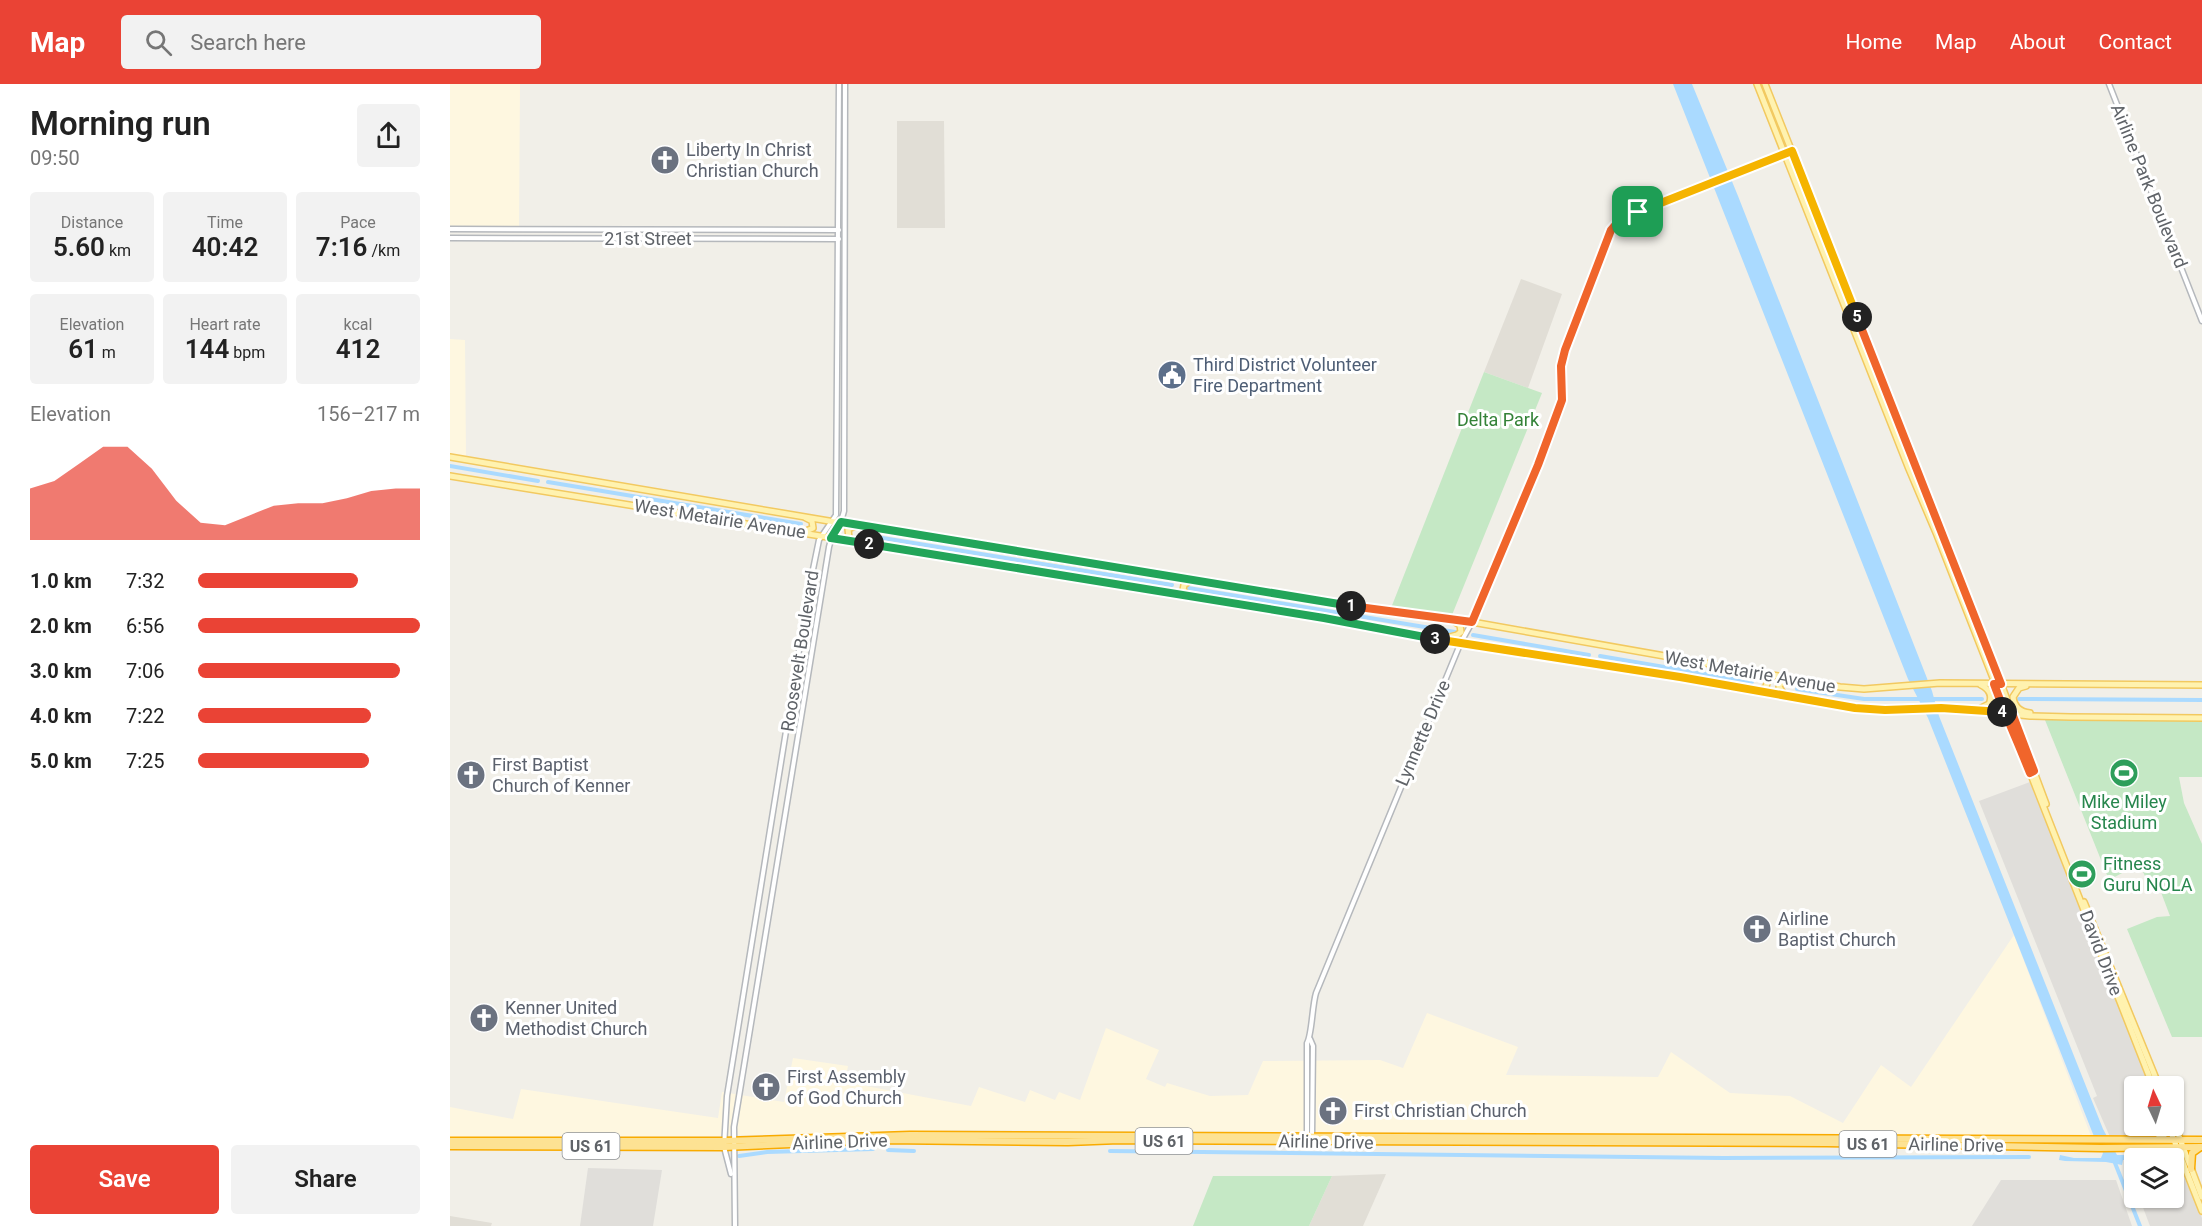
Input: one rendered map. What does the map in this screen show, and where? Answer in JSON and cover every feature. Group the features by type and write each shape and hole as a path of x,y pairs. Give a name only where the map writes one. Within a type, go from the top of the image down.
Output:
{"highway":[{"name":"Airline Drive","path":"450,1146 733,1144 910,1135 2099,1144 2179,1143 2202,1140"},
{"path":"2155,1140 2162,1136"},
{"name":"Airline Drive","path":"2109,1144 2155,1140 2202,1147"},
{"name":"Airline Drive","path":"450,1141 724,1144"},
{"path":"2191,1169 2192,1153 2202,1147"}],"main road":[{"name":"David Drive","path":"1756,84 2005,712 2032,772 2155,1076"},
{"name":"David Drive","path":"1765,84 2001,684 2032,772 2148,1076"},
{"path":"1824,254 1831,251"},
{"name":"West Metairie Avenue","path":"450,457 1054,559 1385,612 1472,622 1795,680 1864,689 1940,683 2202,685"},
{"name":"West Metairie Avenue","path":"450,476 1324,618 1436,639 1855,708 1941,708 2052,717 2202,718"},
{"path":"799,532 807,532 813,528 812,521 804,516"},
{"path":"853,541 849,538 848,529 857,525"},
{"path":"1189,596 1183,590 1184,585 1186,582 1196,580"},
{"path":"1436,639 1450,638 1461,632 1460,625 1446,619"},
{"path":"1755,690 1762,690 1768,684 1768,680 1761,674"},
{"path":"1785,695 1780,692 1780,684 1786,680 1795,680"},
{"path":"1977,710 1989,704 1990,698 1986,688 1978,684"},
{"path":"2040,684 2019,688 2013,697 2014,703 2018,709 2052,717"},
{"path":"2174,1136 2202,1197"},
{"path":"2177,1136 2202,1211"}],"street":[{"path":"834,521 837,512 839,84"},
{"name":"Roosevelt Boulevard","path":"733,1178 734,1127 831,538 841,522 844,508 845,84"},
{"name":"Airline Park Boulevard","path":"2109,84 2202,321"},
{"name":"Lynnette Drive","path":"1309,1138 1313,1046 1310,1039 1312,1009 1318,985 1461,642 1505,547 1553,424 1562,398 1561,366 1565,350 1611,230 1617,223 1638,212 1792,151"},
{"name":"21st Street","path":"450,229 845,230"},
{"name":"21st Street","path":"450,238 845,239"},
{"name":"Roosevelt Boulevard","path":"724,1144 727,1096 809,589 818,546 822,536 834,521"},
{"name":"Lynnette Drive","path":"1309,1138 1306,1106 1307,1043 1310,1039"},
{"path":"1306,1106 1312,1106"},
{"path":"724,1144 733,1178 735,1226"}],"shaded area":[{"path":"450,84 520,84 519,228 450,227"},
{"path":"897,121 944,121 945,228 897,228"},
{"path":"1521,279 1562,294 1528,388 1484,372"},
{"path":"450,339 465,340 466,457 450,454"},
{"path":"2030,782 2146,1076 2124,1076 2124,1136 2158,1137 2110,1137 2093,1098 2097,1096 1979,801"},
{"path":"2014,935 2091,1136 959,1130 717,1136 450,1137 450,1107 513,1119 521,1089 718,1118 722,1092 784,1102 793,1058 848,1066 845,1082 971,1106 979,1087 1025,1102 1030,1090 1055,1100 1059,1092 1080,1100 1106,1028 1159,1050 1146,1079 1165,1087 1167,1083 1210,1096 1248,1095 1263,1061 1380,1060 1403,1068 1427,1013 1518,1047 1506,1075 1658,1077 1671,1052 1730,1093 1790,1096 1843,1123 1881,1065 1911,1087"},
{"path":"588,1168 662,1170 653,1226 580,1226"},
{"path":"1386,1174 1363,1226 1309,1226 1332,1176"},
{"path":"2184,1177 2202,1218 2202,1226 2150,1226 2143,1208 2184,1208"},
{"path":"2001,1180 2116,1180 2132,1226 1972,1226"},
{"path":"450,1216 492,1223 491,1226 450,1226"}],"green space":[{"name":"Delta Park","path":"1484,372 1542,393 1452,615 1391,608"},
{"path":"2202,718 2202,777 2179,777 2184,803 2202,844 2202,1037 2172,1037 2127,929 2157,917 2170,916 2159,887 2156,888 2145,876 2139,864 2109,880 2045,720"},
{"path":"1213,1176 1332,1176 1309,1226 1193,1226"}],"water":[{"path":"1673,84 1692,84 1738,196 1932,691 1939,716 2103,1129 2117,1155 2124,1155 2122,1165 2059,1160 2060,1155 2074,1158 2101,1158 2103,1153 2093,1134 1928,718 1908,679"}],"waterway":[{"path":"450,466 538,481"},
{"path":"548,482 801,524"},
{"path":"864,535 1172,585"},
{"path":"1188,588 1455,632"},
{"path":"1473,635 1589,655"},
{"path":"1600,656 1752,682"},
{"path":"1797,689 1864,699 1921,699"},
{"path":"1932,699 1982,699"},
{"path":"2019,699 2202,700"},
{"path":"739,1156 767,1152 873,1149"},
{"path":"888,1150 914,1151"},
{"path":"1110,1151 1723,1158 2029,1157"},
{"path":"2115,1163 2140,1226"}],"place":[{"name":"Liberty In Christ Christian Church","path":"665,160"},
{"name":"Third District Volunteer Fire Department","path":"1172,375"},
{"name":"Mike Miley Stadium","path":"2124,773"},
{"name":"First Baptist Church of Kenner","path":"471,775"},
{"name":"Fitness Guru NOLA","path":"2082,874"},
{"name":"Airline Baptist Church","path":"1757,929"},
{"name":"Kenner United Methodist Church","path":"484,1018"},
{"name":"First Assembly of God Church","path":"766,1087"},
{"name":"First Christian Church","path":"1333,1111"}],"route":[{"path":"1638,212 1617,223 1611,230 1565,350 1561,366 1562,398 1553,424 1505,547 1472,622 1385,612 841,522 831,538 1316,616 1418,636 1680,677 1855,708 1885,710 1941,708 1990,710 1998,711 2005,712 2012,713 2034,771 2030,773 2005,712 2000,700 1994,684 2001,684 1975,614 1792,151 1638,212"}]}
